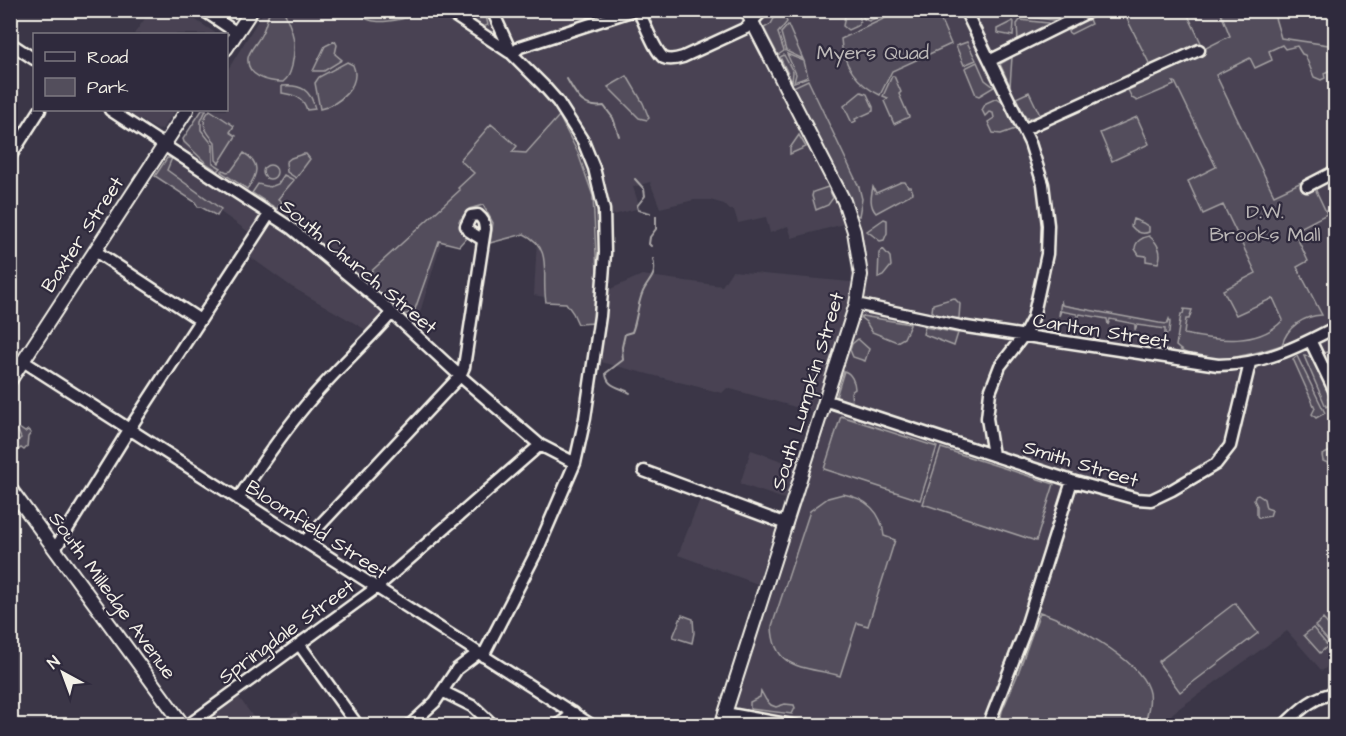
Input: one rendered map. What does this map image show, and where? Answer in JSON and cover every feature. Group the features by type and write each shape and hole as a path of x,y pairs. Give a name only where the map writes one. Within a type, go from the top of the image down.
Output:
{"main road":[{"path":"228,46 252,10"},
{"name":"South Lumpkin Street","path":"723,719 826,401 856,304 861,275 850,216 746,10"},
{"name":"Baxter Street","path":"10,381 186,111"},
{"name":"South Milledge Avenue","path":"10,488 185,726"}],"street":[{"path":"203,10 237,33"},
{"path":"409,726 435,702 457,669 480,655 537,551 574,463 585,418 600,316 605,253 604,210 594,168 583,141 558,102 512,54 446,10"},
{"path":"512,54 520,47 633,10"},
{"path":"638,10 659,52 667,59 683,57 746,28 763,10"},
{"path":"965,10 1025,129 1041,176 1048,225 1047,254 1035,313 1024,335 1000,366 990,392 987,418 993,454"},
{"path":"991,60 1092,10"},
{"path":"480,33 490,29 493,15"},
{"path":"493,15 512,54"},
{"path":"10,43 33,58"},
{"path":"1025,129 1199,50"},
{"path":"10,157 39,111"},
{"name":"South Church Street","path":"112,111 270,213 309,242 540,445 574,463"},
{"path":"1307,186 1335,171"},
{"path":"55,549 270,213"},
{"path":"305,541 460,376 464,367 483,240"},
{"path":"95,251 200,320"},
{"name":"Carlton Street","path":"856,304 924,320 1186,362 1218,365 1250,363 1283,353 1335,327"},
{"path":"238,499 306,404 392,314"},
{"path":"1310,340 1335,394"},
{"name":"Bloomfield Street","path":"23,361 593,726"},
{"name":"Smith Street","path":"826,401 1072,481 1137,500 1151,500 1216,464 1230,446 1250,363"},
{"name":"Springdale Street","path":"185,726 376,588 540,445"},
{"path":"644,471 786,524"},
{"path":"988,726 1024,633 1072,481"},
{"path":"299,644 358,726"},
{"path":"442,691 474,707 494,726"},
{"path":"1283,726 1307,704 1335,693"},
{"path":"557,726 574,713"},
{"path":"571,726 574,713"},
{"path":"723,719 797,726"}],"shaded area":[{"path":"151,10 182,11 215,33 135,33"},
{"path":"210,11 240,11 232,24"},
{"path":"264,11 1335,11 1335,660 1322,671 1287,631 1174,712 1161,725 830,726 734,709 766,587 678,555 702,494 778,522 784,499 740,484 751,450 796,466 813,412 727,388 722,393 601,362 606,291 642,275 722,286 732,271 851,282 851,261 844,224 792,238 788,226 770,233 766,217 738,223 734,210 710,200 694,200 660,208 650,182 633,187 640,208 598,219 593,307 534,295 538,220 450,213 418,319 382,315 368,331 292,287 246,254 250,233 195,194 161,178 202,111 228,111 228,69"},
{"path":"125,111 175,111 162,129 158,130"},
{"path":"238,696 259,725 198,725"},
{"path":"296,712 305,725 276,725"}],"green space":[{"path":"270,10 284,11 293,37 292,66 283,82 259,77 248,64 249,55 261,36"},
{"path":"359,10 410,11 406,18 380,22 363,17 358,13"},
{"name":"Myers Quad","path":"902,10 937,11 951,44 892,71 880,95 865,86 853,73 844,57 841,39"},
{"path":"462,11 485,11 488,25 483,27"},
{"path":"778,11 782,11 787,22 778,33 784,51 778,55 764,28 771,24"},
{"path":"846,11 856,11 860,19 859,25 848,30 843,26"},
{"path":"860,11 892,11 869,21 864,19"},
{"path":"1015,11 1083,11 1061,21 1021,16"},
{"name":"D.W. Brooks Mall","path":"1123,11 1186,11 1204,49 1230,36 1220,11 1273,11 1281,38 1335,46 1335,68 1324,73 1325,78 1321,80 1314,77 1305,55 1297,46 1285,49 1282,45 1269,51 1272,60 1255,68 1250,58 1216,75 1274,195 1310,178 1327,214 1294,231 1308,261 1297,267 1322,315 1302,320 1288,333 1282,345 1242,356 1213,359 1186,353 1176,346 1181,314 1184,309 1192,310 1189,319 1186,319 1184,334 1224,340 1250,338 1262,334 1283,320 1273,298 1236,315 1223,290 1256,273 1223,205 1203,214 1188,181 1216,167 1175,82 1173,82 1174,85 1137,101 1132,98 1128,90 1135,87 1132,79 1151,69"},
{"path":"1088,17 1091,24 1071,34 1068,32 1069,28"},
{"path":"1020,20 1048,23 1050,26 1018,41 1017,24"},
{"path":"1013,21 1013,36 997,33 997,29"},
{"path":"788,25 803,59 786,51 781,33"},
{"path":"335,41 337,45 335,54 342,60 324,71 313,71 325,46"},
{"path":"967,42 976,60 964,65 956,46"},
{"path":"787,54 804,61 808,77 794,82 796,74"},
{"path":"784,55 793,72 792,82 780,57"},
{"path":"1012,57 1010,86 1000,64"},
{"path":"347,62 353,65 355,73 351,87 341,99 320,109 315,83 319,77"},
{"path":"977,62 985,80 994,87 979,96 976,95 965,68"},
{"path":"627,76 643,103 649,118 647,120 639,118 608,87"},
{"path":"892,76 901,92 899,94 909,117 894,124 884,101 888,98 883,96"},
{"path":"808,80 859,187 862,199 859,216 856,215 793,87"},
{"path":"282,86 300,87 311,97 315,109 307,110 298,97 282,93"},
{"path":"861,92 867,94 873,111 855,119 856,121 852,123 844,106"},
{"path":"1029,92 1041,117 1026,118 1016,98"},
{"path":"997,98 1003,102 1015,129 1001,134 993,133 988,122 994,118 993,113 989,112 985,116 982,110 986,103"},
{"path":"201,111 206,111 201,121 201,130 213,145 213,163 221,168 218,171 206,163 183,139"},
{"path":"212,111 234,126 230,132 236,136 219,163 216,160 215,142 208,134 204,122 207,114"},
{"path":"559,116 578,153 593,196 597,272 595,323 578,324 566,303 546,302 543,255 533,240 524,234 490,243 493,223 483,205 469,209 459,221 467,237 459,246 439,241 414,312 402,315 369,287 365,277 460,190 458,188 474,173 460,160 491,124 517,146 512,152 526,153"},
{"path":"1137,117 1149,144 1112,161 1100,133"},
{"path":"799,135 806,147 790,154 790,148"},
{"path":"244,153 253,161 256,169 254,178 247,189 221,172 231,171"},
{"path":"303,154 310,159 296,178 287,172 286,162"},
{"path":"167,158 172,158 167,170 221,209 217,216 198,207 195,202 155,176"},
{"path":"267,165 273,165 277,172 273,179 267,179 263,175 263,169"},
{"path":"284,175 294,180 278,199 282,202 277,209 252,193 258,184 270,187 278,184"},
{"path":"901,182 911,187 913,193 876,213 871,204 873,187 876,193"},
{"path":"828,187 833,198 828,205 816,210 813,192"},
{"path":"884,219 887,220 887,233 884,240 880,241 867,231"},
{"path":"1133,219 1149,227 1149,232 1142,233 1135,230 1131,226"},
{"path":"1149,236 1159,248 1158,263 1146,261 1146,256 1139,255 1135,249 1139,240"},
{"path":"883,249 890,257 891,266 883,276 878,278 879,253"},
{"path":"954,298 960,304 959,318 945,318 932,311 933,304"},
{"path":"1061,300 1062,305 1159,323 1167,324 1169,319 1169,333 1165,335 1165,329 1137,325 1135,330 1135,324 1110,319 1108,325 1107,319 1080,314 1077,320 1077,314 1061,311 1059,316"},
{"path":"862,316 910,325 904,338 897,342 872,332 861,318"},
{"path":"925,327 958,333 954,346 923,334"},
{"path":"858,339 869,349 865,361 853,357 850,350 852,344"},
{"path":"1327,352 1333,358 1335,383 1322,353"},
{"path":"1297,356 1325,413 1316,418 1312,414 1315,408 1293,359"},
{"path":"1304,356 1314,357 1331,391 1328,393 1330,397 1328,398 1331,404 1326,407"},
{"path":"844,371 851,376 854,384 855,389 851,392 852,404 838,400 836,397"},
{"path":"841,416 937,447 920,500 824,469"},
{"path":"17,429 31,433 27,447 13,454 15,458 11,461 11,447 21,438"},
{"path":"941,448 1054,484 1036,541 923,504"},
{"path":"1335,449 1336,482 1334,482 1330,476 1333,472 1330,464 1323,461 1322,455"},
{"path":"843,494 866,503 880,520 884,536 895,540 868,626 857,623 840,676 794,665 785,659 778,652 772,626 810,511 828,498"},
{"path":"1258,495 1264,499 1266,508 1272,510 1270,516 1259,518 1257,516 1257,506 1254,500"},
{"path":"1235,603 1258,633 1180,692 1158,662"},
{"path":"1040,612 1084,633 1131,665 1142,677 1149,693 1145,725 999,725 1002,711"},
{"path":"682,615 693,619 692,643 673,637"},
{"path":"1323,619 1335,632 1335,639 1331,644 1315,626"},
{"path":"1313,628 1328,646 1320,653 1304,635"},
{"path":"761,691 771,705 776,707 785,704 794,705 792,714 750,709 750,702 760,697"}],"waterway":[{"path":"567,79 577,96 585,103 604,106 613,118 619,136"},
{"path":"635,179 644,189 645,196 637,206 638,210 650,213"},
{"path":"651,246 650,237 656,229 656,216"},
{"path":"630,393 611,384 606,373 623,360 622,347 625,334 632,332 642,294 653,275 653,259"}]}
